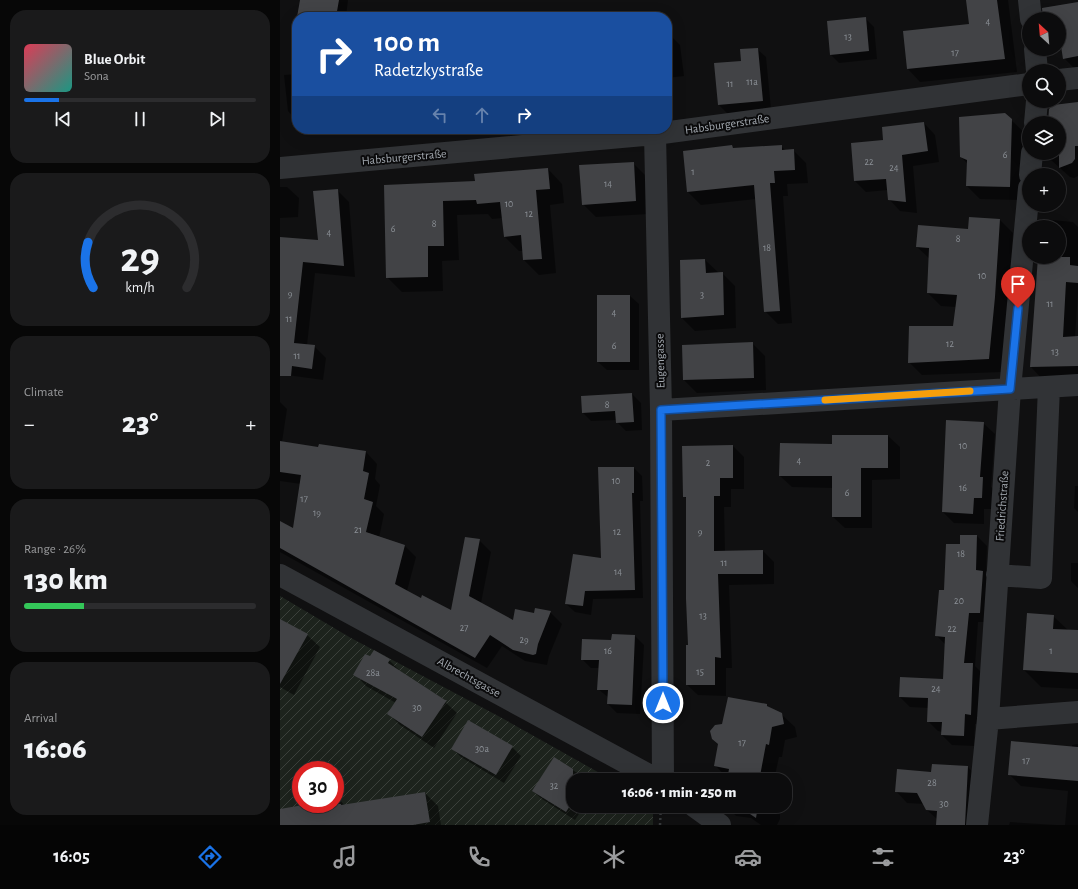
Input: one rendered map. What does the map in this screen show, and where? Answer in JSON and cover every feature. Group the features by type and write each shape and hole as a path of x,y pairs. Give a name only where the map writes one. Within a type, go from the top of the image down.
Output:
{"street":[{"path":"1029,0 1030,12"},
{"path":"1066,79 1078,78"},
{"name":"Habsburgerstraße","path":"672,132 1022,85"},
{"name":"Habsburgerstraße","path":"280,168 656,134"},
{"name":"Eugengasse","path":"656,134 661,410 663,773"},
{"name":"Friedrichstraße","path":"977,825 988,719 1010,389 1027,212"},
{"path":"661,410 1078,385"},
{"path":"997,575 1041,578 1049,387"},
{"name":"Albrechtsgasse","path":"280,575 645,773"},
{"path":"988,719 1078,712"},
{"path":"704,813 720,825"}],"path":[{"path":"660,825 661,813"}],"shaded area":[{"path":"280,596 351,638 502,718 600,773 566,773 566,813 653,813 653,825 280,825"}],"building":[{"path":"300,0 339,0 337,12 298,12"},
{"path":"966,0 997,0 1005,59 907,69 903,31 969,24"},
{"path":"1078,2 1078,56 1063,59 1063,56 1066,56 1066,12 1042,12 1042,8"},
{"path":"866,17 869,51 830,55 827,21"},
{"path":"758,48 763,101 718,105 714,63 741,61 740,49"},
{"path":"1078,102 1078,146 1075,146 1075,159 1072,163 1059,168 1059,160 1066,160 1066,116 1048,116 1049,109 1066,108 1066,103"},
{"path":"1005,113 1012,119 1010,187 966,186 967,160 960,157 959,117"},
{"path":"924,122 928,151 902,155 906,202 888,200 886,179 854,181 851,143 883,140 882,127"},
{"path":"732,145 733,148 782,145 782,150 794,149 795,170 774,171 775,183 770,183 780,311 764,312 754,185 687,192 683,151"},
{"path":"634,162 636,201 582,205 579,165"},
{"path":"548,168 550,189 536,190 542,259 523,260 521,235 504,237 500,202 477,204 476,200 443,201 444,246 428,246 428,277 386,278 384,185 475,181 474,174"},
{"path":"338,189 344,266 303,262 294,343 315,345 312,369 292,366 291,376 280,376 280,237 318,240 313,191"},
{"path":"969,217 1000,219 989,359 908,363 909,326 953,326 957,295 927,293 929,248 916,247 918,225 968,229"},
{"path":"1066,257 1070,257 1070,265 1078,266 1078,283 1066,282 1063,337 1078,336 1078,366 1030,367 1037,264 1066,264"},
{"path":"705,259 706,273 723,272 724,315 681,318 680,260"},
{"path":"597,295 630,295 630,362 597,362"},
{"path":"753,342 754,378 683,380 682,345"},
{"path":"632,393 634,422 616,423 615,411 582,413 581,396"},
{"path":"946,420 984,422 980,477 983,477 982,498 974,498 973,514 942,512"},
{"path":"832,435 888,435 888,468 861,468 861,517 832,517 832,476 779,476 780,443 832,444"},
{"path":"280,441 318,447 319,444 366,451 363,471 369,473 364,499 373,502 366,532 405,545 395,584 421,598 422,595 451,610 465,537 480,539 469,596 513,620 515,609 534,613 535,608 551,611 538,644 536,654 533,655 513,650 490,635 475,658 280,548 280,521 293,528 301,475 280,472"},
{"path":"733,445 733,478 720,478 720,496 714,496 714,551 763,550 763,574 718,574 721,658 715,657 715,685 686,685 686,645 688,645 686,599 686,497 683,497 682,446"},
{"path":"598,467 634,467 634,493 632,493 635,590 585,591 583,606 565,604 573,554 601,558"},
{"path":"960,535 977,535 976,570 983,571 980,613 969,613 964,663 973,663 971,715 965,714 964,736 941,735 942,722 927,722 928,698 899,697 900,677 943,679 945,637 935,636 939,590 944,590 946,544 960,544"},
{"path":"1027,613 1054,615 1053,629 1078,630 1078,673 1023,670"},
{"path":"280,619 308,634 280,684"},
{"path":"612,634 635,635 632,705 607,704 608,690 597,690 599,660 581,660 582,639 611,640"},
{"path":"374,650 390,659 388,663 447,700 422,737 387,714 397,699 353,675 365,654 370,656"},
{"path":"728,697 767,704 767,706 782,713 784,724 772,727 769,745 766,744 761,773 728,773 729,769 714,766 718,744 712,739 710,731 715,725 722,724"},
{"path":"468,720 513,746 496,775 451,749"},
{"path":"1011,741 1078,747 1078,781 1008,775"},
{"path":"554,757 573,769 573,773 566,773 566,812 532,791"},
{"path":"932,764 968,766 965,825 936,825 937,811 926,810 917,793 895,792 897,769 931,772"},
{"path":"425,792 430,822 413,825 280,825 280,809 292,807 292,813 344,813 344,805"},
{"path":"748,813 757,813 756,818"}],"slow traffic":[{"path":"825,400 970,391"}],"route":[{"path":"663,703 661,410 1010,389 1018,308"}]}
